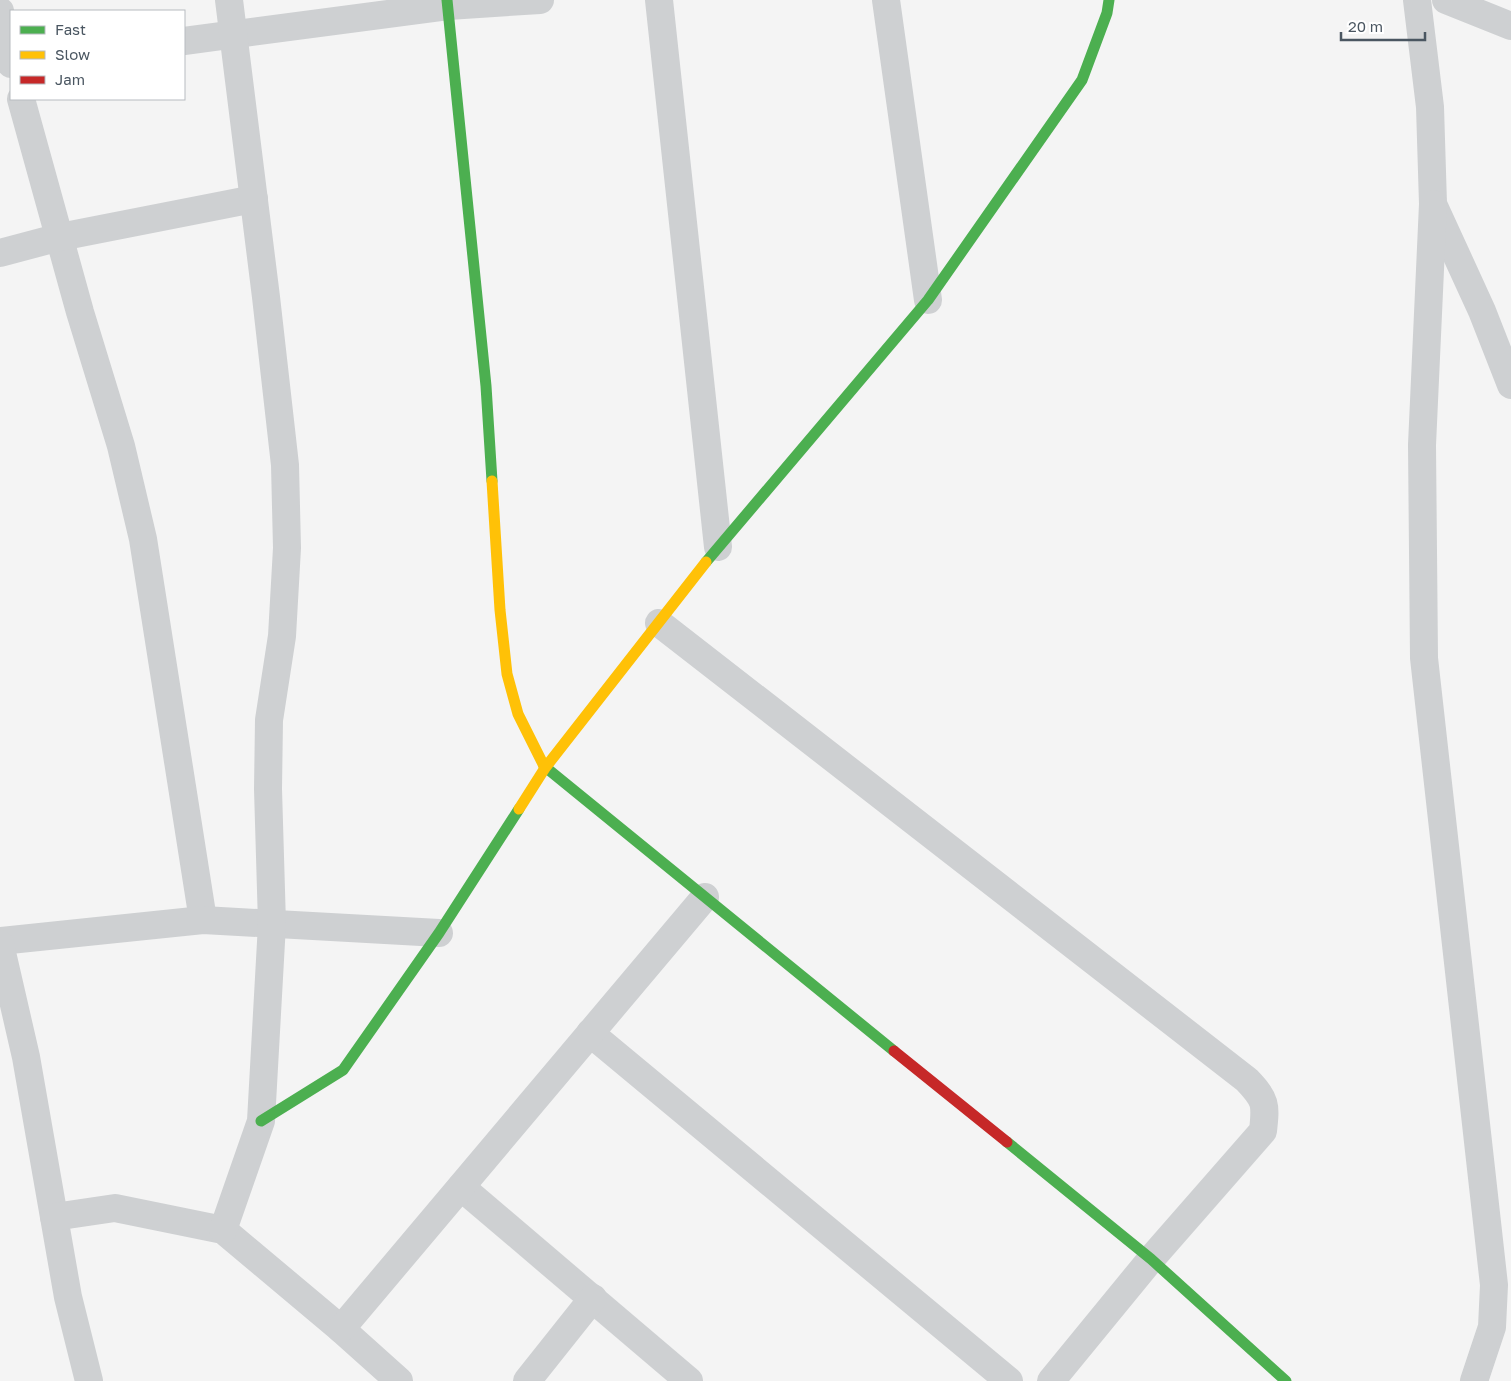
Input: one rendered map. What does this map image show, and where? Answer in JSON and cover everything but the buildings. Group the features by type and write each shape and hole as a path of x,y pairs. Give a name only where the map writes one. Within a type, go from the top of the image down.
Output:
{"street":[{"path":"224,1230 261,1121 272,924 268,790 269,720 282,626 287,548 285,465 229,0"},
{"path":"185,41 448,3 540,0"},
{"path":"659,0 718,547"},
{"path":"886,0 928,300"},
{"path":"261,1121 344,1070 439,933 545,768 718,547 928,300 1082,80 1110,0"},
{"path":"1417,0 1430,107 1433,204 1422,445 1424,658 1494,1285 1492,1327 1474,1381"},
{"path":"1446,0 1511,26"},
{"path":"448,3 486,386 500,610 507,674 518,714 545,768 1151,1260 1286,1381"},
{"path":"0,10 10,57"},
{"path":"21,100 80,312 121,446 143,539 203,920"},
{"path":"0,253 60,237 254,199"},
{"path":"1433,204 1482,311 1511,385"},
{"path":"660,623 1247,1080 1260,1094 1266,1109 1263,1131 1151,1260 1051,1381"},
{"path":"341,1329 705,897"},
{"path":"89,1381 68,1297 26,1057 0,943 203,920 439,933"},
{"path":"590,1033 1009,1381"},
{"path":"461,1186 689,1381"},
{"path":"54,1217 115,1208 224,1230 399,1381"},
{"path":"528,1381 593,1298"}],"traffic: fast":[{"path":"447,0 486,386 492,481"},
{"path":"706,562 928,300 1082,80 1107,13 1109,0"},
{"path":"544,766 894,1051"},
{"path":"261,1121 343,1070 439,933 519,809"},
{"path":"1007,1142 1151,1259 1286,1381"}],"traffic: slow":[{"path":"492,481 500,610 507,674 518,714 544,766"},
{"path":"519,809 545,768 706,562"}],"traffic: jam":[{"path":"894,1051 1007,1142"}]}
